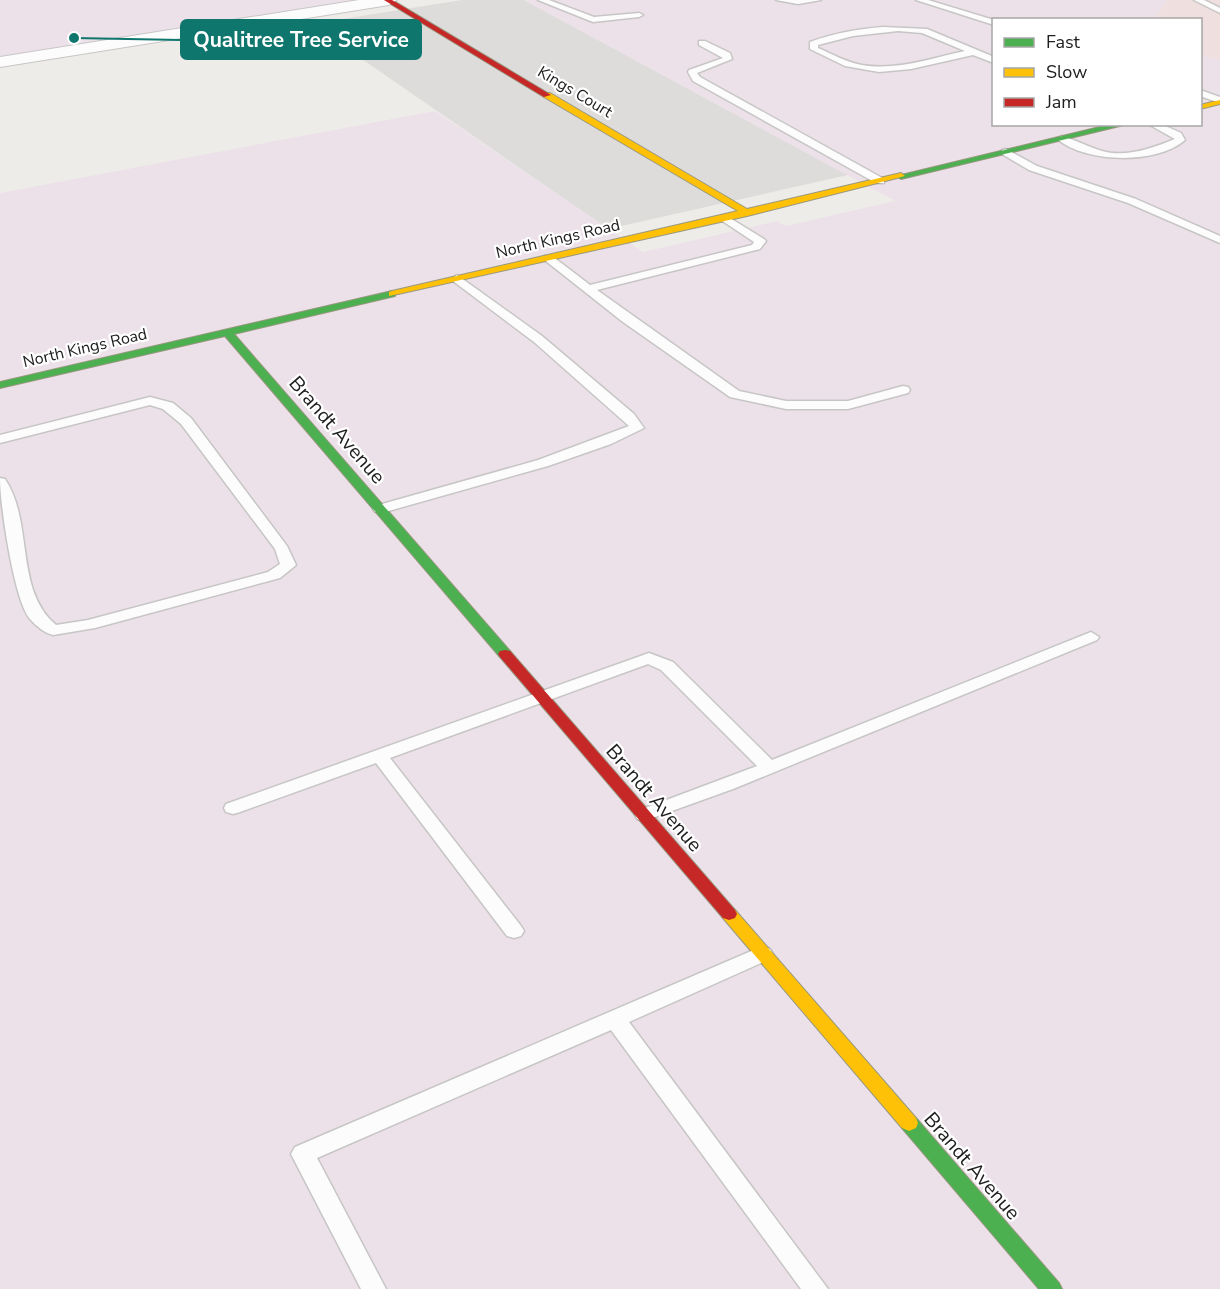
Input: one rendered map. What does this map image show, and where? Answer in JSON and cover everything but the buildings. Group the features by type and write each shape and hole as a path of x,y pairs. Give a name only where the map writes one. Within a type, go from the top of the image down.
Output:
{"street":[{"path":"0,62 388,0"},
{"name":"Kings Court","path":"388,0 747,213"},
{"path":"1202,102 1220,101"},
{"name":"North Kings Road","path":"0,385 1116,126"},
{"name":"Brandt Avenue","path":"227,332 1052,1289"}],"lane":[{"path":"542,0 593,20 639,15"},
{"path":"780,0 798,2 817,0"},
{"path":"920,0 992,23"},
{"path":"1198,0 1220,11"},
{"path":"973,52 878,69 849,65 814,49 813,44 862,33 913,29 973,52 992,60"},
{"path":"702,43 727,55 728,59 692,72 696,79 880,181"},
{"path":"1202,102 1220,112"},
{"path":"1062,139 1107,155 1124,155 1180,140 1178,135 1157,126"},
{"path":"1006,152 1033,168 1132,201 1220,240"},
{"path":"588,289 756,247 760,241 725,218"},
{"path":"548,258 627,319 735,394 786,405 848,405 903,390"},
{"path":"380,509 450,491 593,446 637,428 629,417 538,339 457,279"},
{"path":"0,439 150,402 168,406 186,421 282,549 288,565 274,575 89,625 52,630 36,616 17,560 16,537 7,494 0,482"},
{"path":"644,815 769,768 1091,637"},
{"path":"233,808 648,658 667,666 769,768"},
{"path":"379,755 514,931"},
{"path":"374,1289 303,1154 763,954"},
{"path":"615,1018 816,1289"}],"shaded area":[{"path":"0,0 362,0 0,61"},
{"path":"462,0 524,0 848,175 608,229 311,24"},
{"path":"524,0 1168,0 1154,18 992,18 992,126 1202,126 1202,55 1220,61 1220,1289 0,1289 0,193 435,111 643,252 777,221 786,226 895,201"},
{"path":"1168,0 1220,0 1220,61 1202,55 1202,18 1154,18"}],"traffic: fast":[{"path":"901,176 1115,126"},
{"path":"0,385 392,294"},
{"path":"227,332 505,654"},
{"path":"909,1123 1052,1289"}],"traffic: slow":[{"path":"547,95 747,213"},
{"path":"1202,106 1220,102"},
{"path":"392,294 901,176"},
{"path":"729,914 909,1123"}],"traffic: jam":[{"path":"387,0 547,95"},
{"path":"505,654 729,914"}],"place":[{"name":"Qualitree Tree Service","path":"74,38"}]}
